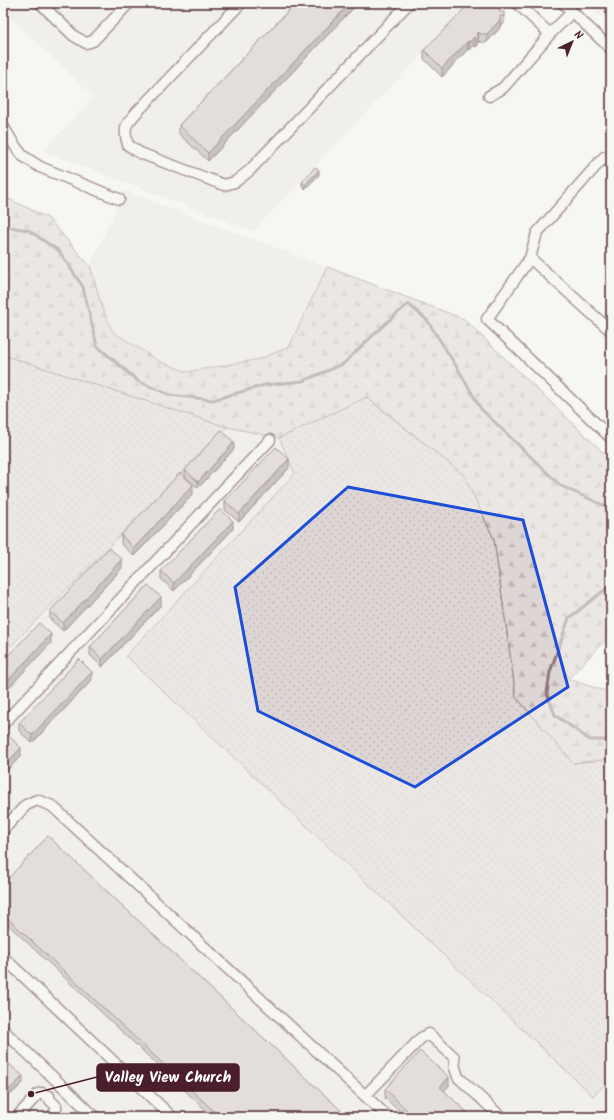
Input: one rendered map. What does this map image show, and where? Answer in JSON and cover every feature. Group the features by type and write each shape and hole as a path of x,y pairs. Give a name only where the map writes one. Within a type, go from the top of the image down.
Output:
{"street":[{"path":"40,3 74,36 86,43 93,41 129,3"},
{"path":"241,3 128,122 124,132 128,145 140,153 224,185 235,182 249,171 409,3"},
{"path":"517,3 550,34"},
{"path":"563,3 611,49"},
{"path":"489,96 503,88 550,34 572,12"},
{"path":"3,126 23,156 40,167 119,199"},
{"path":"609,157 537,233 530,258 487,319 611,438"},
{"path":"530,258 611,332"},
{"path":"3,724 270,440"},
{"path":"3,830 26,805 37,800 52,806 388,1117"},
{"path":"3,957 172,1117"},
{"path":"3,1030 92,1116"},
{"path":"365,1096 421,1038 429,1034 454,1057 458,1077 501,1117"},
{"path":"49,1096 61,1085"},
{"path":"17,1117 38,1094 42,1093 45,1096 49,1096"},
{"path":"49,1096 50,1100 56,1106 56,1111 51,1117"}],"highlighted area":[{"path":"348,487 523,520 568,687 415,787 258,711 235,587"}],"shaded area":[{"path":"3,3 471,3 253,231 43,151 94,97 3,10"},
{"path":"587,3 611,3 611,26"},
{"path":"124,191 327,267 289,347 260,359 187,372 159,361 113,332 103,310 90,266"},
{"path":"227,427 279,438 295,473 126,656 594,1096 606,1083 611,1087 611,1117 3,1117 3,638 12,646"}],"green space":[{"path":"3,196 48,218 90,266 103,310 113,332 159,361 187,372 260,359 289,347 327,267 464,319 611,460 611,634 568,679 611,693 611,759 573,763 516,697 494,539 464,475 367,397 279,438 227,427 3,355"},
{"path":"3,355 227,427 11,646 3,638"},
{"path":"366,397 464,475 494,539 516,697 573,763 611,759 611,874 607,943 611,949 611,1087 606,1083 593,1096 126,656 295,473 279,438"},
{"path":"611,874 611,949 607,944"}],"building":[{"path":"296,3 350,3 208,153 179,125"},
{"path":"470,3 494,3 499,8 500,12 504,12 504,16 500,16 500,20 487,34 480,34 479,32 476,35 478,36 476,39 474,37 469,42 468,41 442,68 424,50"},
{"path":"315,167 319,170 305,185 302,182"},
{"path":"221,430 234,442 198,482 185,470"},
{"path":"276,447 289,459 239,514 225,501"},
{"path":"180,473 193,485 134,548 121,535"},
{"path":"220,509 233,521 174,583 161,571"},
{"path":"109,548 122,559 63,623 50,611"},
{"path":"148,585 161,597 102,659 90,647"},
{"path":"39,623 51,634 3,686 3,661"},
{"path":"79,659 92,672 32,735 19,723"},
{"path":"8,735 21,748 3,767 3,740"},
{"path":"48,836 348,1117 220,1117 3,914 3,884"},
{"path":"420,1051 449,1077 440,1087 472,1117 414,1117 385,1089"},
{"path":"9,1064 23,1076 10,1089 3,1082 3,1067 5,1069"}],"waterway":[{"path":"3,226 28,230 59,251 83,287 97,346 138,381 170,395 213,400 265,385 303,381 343,364 408,304 427,320 481,409 561,486 605,506 611,515"},
{"path":"611,585 569,618 550,672 547,693 555,715 590,740 611,740"}],"place":[{"name":"Valley View Church","path":"31,1094"}]}
